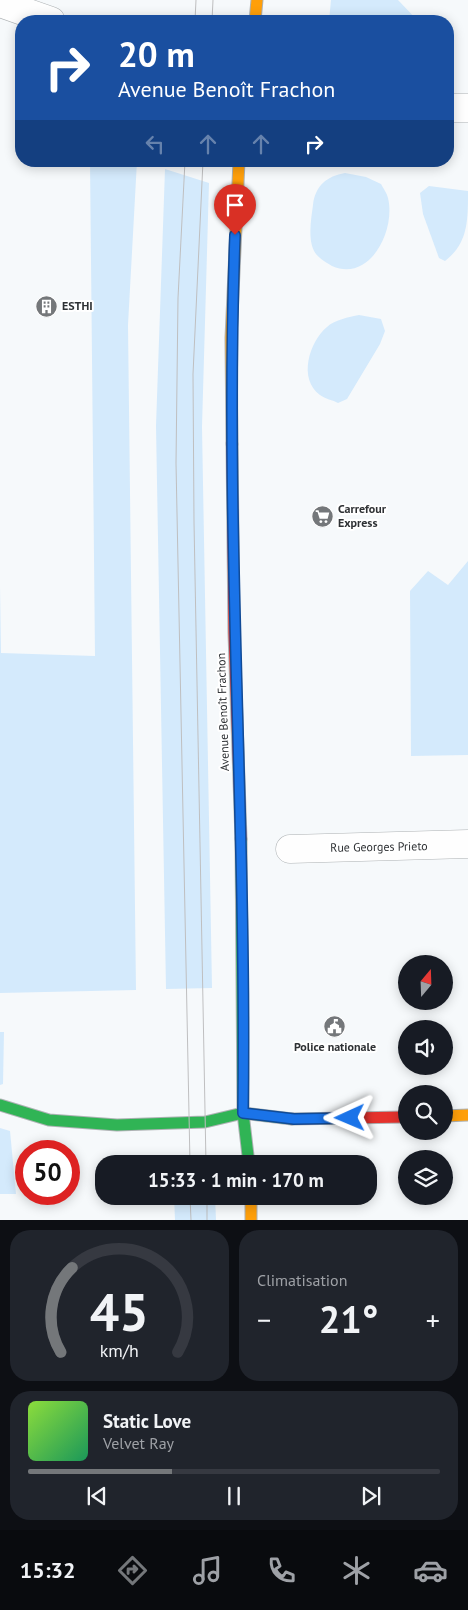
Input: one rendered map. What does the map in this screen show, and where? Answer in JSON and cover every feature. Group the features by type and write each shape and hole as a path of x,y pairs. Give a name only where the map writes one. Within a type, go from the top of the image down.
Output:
{"street":[{"path":"255,15 256,0"},
{"path":"0,3 34,15"},
{"path":"454,108 468,108"},
{"name":"Avenue Benoît Frachon","path":"239,167 231,338 234,633 242,881 243,1113 248,1155"},
{"name":"Rue Georges Prieto","path":"290,849 468,844"},
{"path":"0,1105 49,1120 116,1125 205,1122 243,1113 294,1119 398,1117"},
{"path":"453,1116 468,1115"},
{"path":"250,1205 251,1220"}],"shaded area":[{"path":"331,0 398,0 412,15 330,15"},
{"path":"90,167 137,167 128,325 136,990 0,993 0,586 1,653 95,656"},
{"path":"165,169 209,183 202,427 212,988 166,989 156,426"},
{"path":"345,173 366,177 381,184 387,196 389,211 388,225 384,238 377,250 369,260 358,267 346,269 332,266 318,256 311,243 310,231 314,198 319,187 327,179"},
{"path":"429,186 468,191 468,212 465,230 458,247 445,261 439,258 423,214 420,193"},
{"path":"359,315 381,319 385,331 380,344 347,399 338,403 320,395 313,388 309,380 308,361 315,342 327,327 346,318"},
{"path":"468,561 468,755 411,756 410,591 428,571 448,585"},
{"path":"0,1032 4,1032 3,1084 0,1085"},
{"path":"0,1128 10,1131 15,1194 0,1194"},
{"path":"174,1205 215,1205 216,1220 175,1220"}],"tram line":[{"path":"195,15 196,0"},
{"path":"212,15 213,0"},
{"path":"185,167 178,298 176,463 190,1155"},
{"path":"203,167 193,374 206,1155"},
{"path":"190,1205 191,1220"},
{"path":"207,1205 207,1220"}],"traffic: fast":[{"path":"241,839 243,1113 248,1155"},
{"path":"0,1105 49,1120 117,1125 205,1122 243,1113 292,1119"}],"traffic: slow":[{"path":"256,15 257,0"},
{"path":"232,444 231,338 239,167"},
{"path":"453,1116 468,1115"},
{"path":"251,1205 251,1220"}],"traffic: jam":[{"path":"232,444 234,633 241,839"},
{"path":"292,1119 398,1117"}],"place":[{"name":"ESTHI","path":"46,306"},
{"name":"Carrefour Express","path":"322,516"},
{"name":"Police nationale","path":"335,1026"}],"route":[{"path":"235,235 231,338 234,633 242,881 243,1113 294,1119 350,1118"}]}
